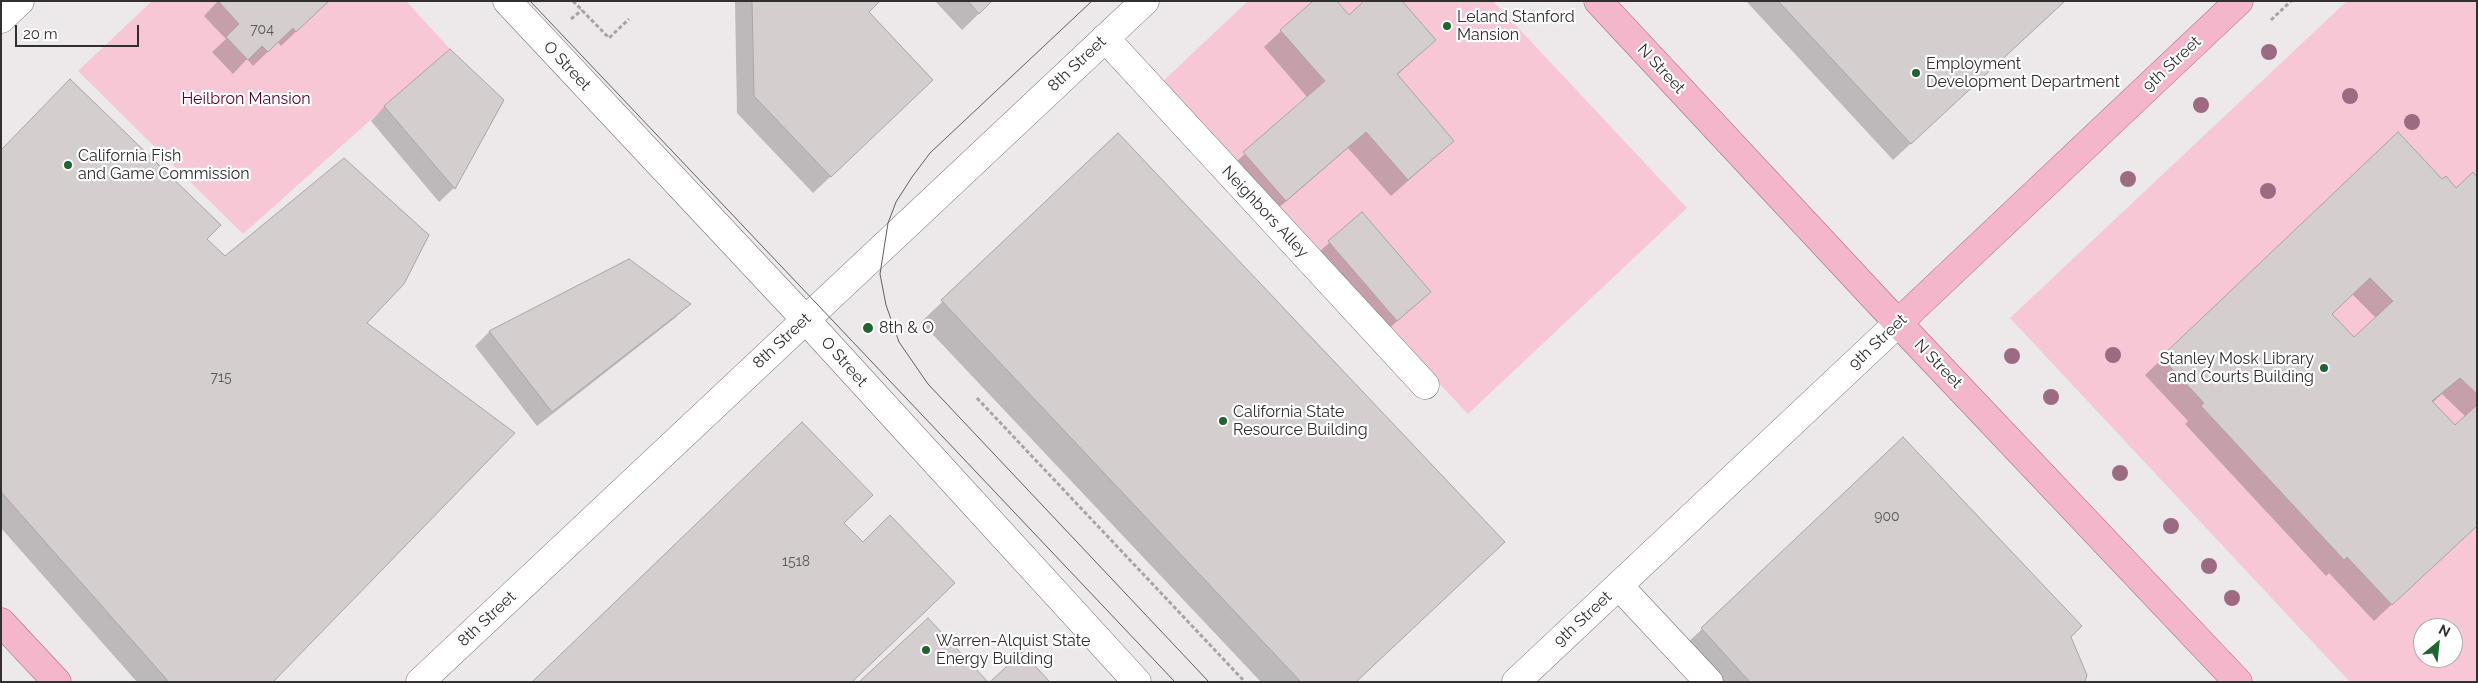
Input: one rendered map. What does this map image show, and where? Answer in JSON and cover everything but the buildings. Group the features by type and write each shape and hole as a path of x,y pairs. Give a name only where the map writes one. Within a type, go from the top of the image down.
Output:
{"main road":[{"name":"N Street","path":"1598,1 1898,323 2238,682"},
{"name":"9th Street","path":"1898,323 2239,1"},
{"path":"1,622 57,682"}],"street":[{"path":"1,19 20,1"},
{"name":"O Street","path":"506,1 805,319 1137,682"},
{"name":"8th Street","path":"420,682 1145,1"},
{"name":"Neighbors Alley","path":"1105,38 1425,385"},
{"name":"9th Street","path":"1516,682 1898,323"},
{"path":"1619,586 1709,682"}],"path":[{"path":"574,1 609,38 629,20"},
{"path":"569,22 582,10"},
{"path":"977,398 1244,682"}],"green space":[{"name":"Heilbron Mansion","path":"152,1 406,1 450,49 243,234 78,71"},
{"path":"1248,1 1493,1 1687,208 1468,414 1159,85"},
{"path":"2347,1 2477,1 2477,682 2350,682 2010,318"}],"tram line":[{"path":"530,1 1175,682"},
{"path":"1092,1 930,153 896,202 888,223 880,274 886,305 899,342 928,384 1209,682"}],"place":[{"name":"Leland Stanford Mansion","path":"1447,26"},
{"name":"Employment Development Department","path":"1916,73"},
{"name":"California Fish and Game Commission","path":"68,165"},
{"name":"8th & O","path":"868,328"},
{"name":"Stanley Mosk Library and Courts Building","path":"2324,368"},
{"name":"California State Resource Building","path":"1223,421"},
{"name":"Warren-Alquist State Energy Building","path":"926,650"}]}
